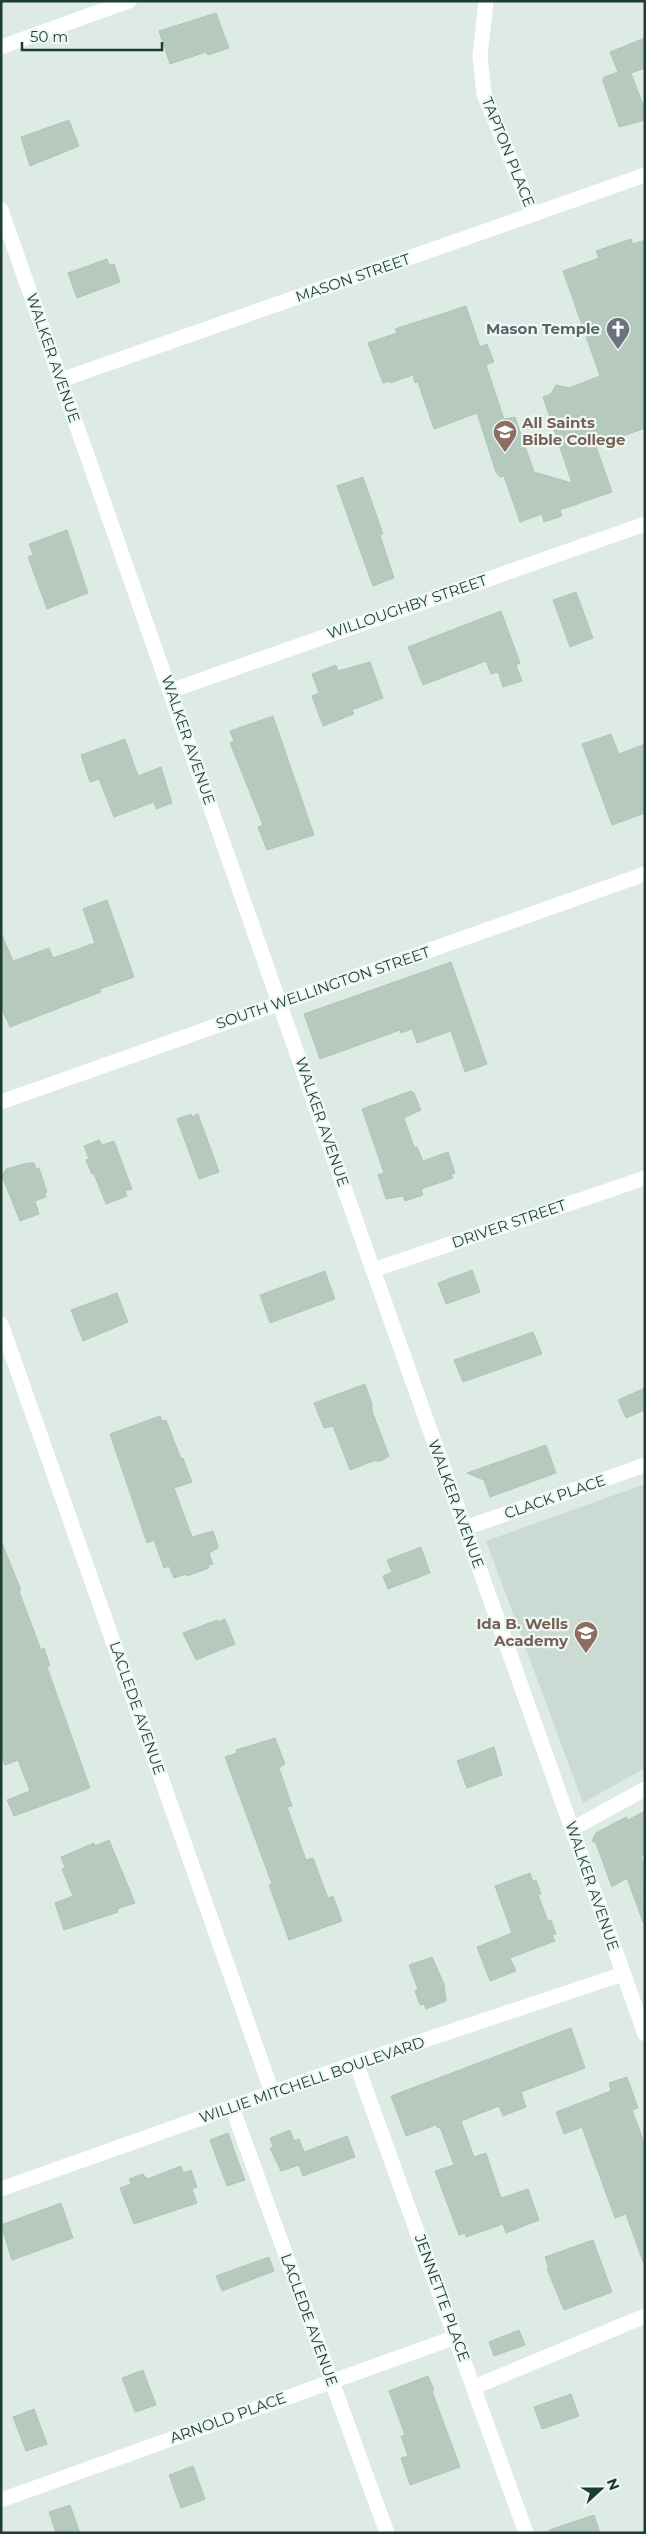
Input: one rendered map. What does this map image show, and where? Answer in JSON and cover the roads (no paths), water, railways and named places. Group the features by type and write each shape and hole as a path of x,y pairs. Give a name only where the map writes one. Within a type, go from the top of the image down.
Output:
{"street":[{"path":"83,1 88,16"},
{"path":"1,47 129,1"},
{"name":"TAPTON PLACE","path":"486,1 480,56 484,94 533,214"},
{"name":"MASON STREET","path":"61,380 645,175"},
{"name":"WALKER AVENUE","path":"1,210 281,1003 373,1270 645,2034"},
{"name":"WILLOUGHBY STREET","path":"170,691 645,524"},
{"name":"SOUTH WELLINGTON STREET","path":"2,1098 281,1003 645,874"},
{"name":"DRIVER STREET","path":"373,1270 645,1178"},
{"name":"LACLEDE AVENUE","path":"1,1324 272,2092"},
{"name":"CLACK PLACE","path":"465,1528 645,1465"},
{"path":"572,1829 645,1789"},
{"name":"WILLIE MITCHELL BOULEVARD","path":"1,2189 272,2092 623,1974"},
{"name":"JENNETTE PLACE","path":"356,2063 526,2533"},
{"name":"LACLEDE AVENUE","path":"232,2107 386,2533"},
{"path":"474,2387 645,2316"},
{"name":"ARNOLD PLACE","path":"1,2500 456,2337"}],"place":[{"name":"Mason Temple","path":"618,350"},
{"name":"All Saints Bible College","path":"505,453"},
{"name":"Ida B. Wells Academy","path":"586,1654"}]}
